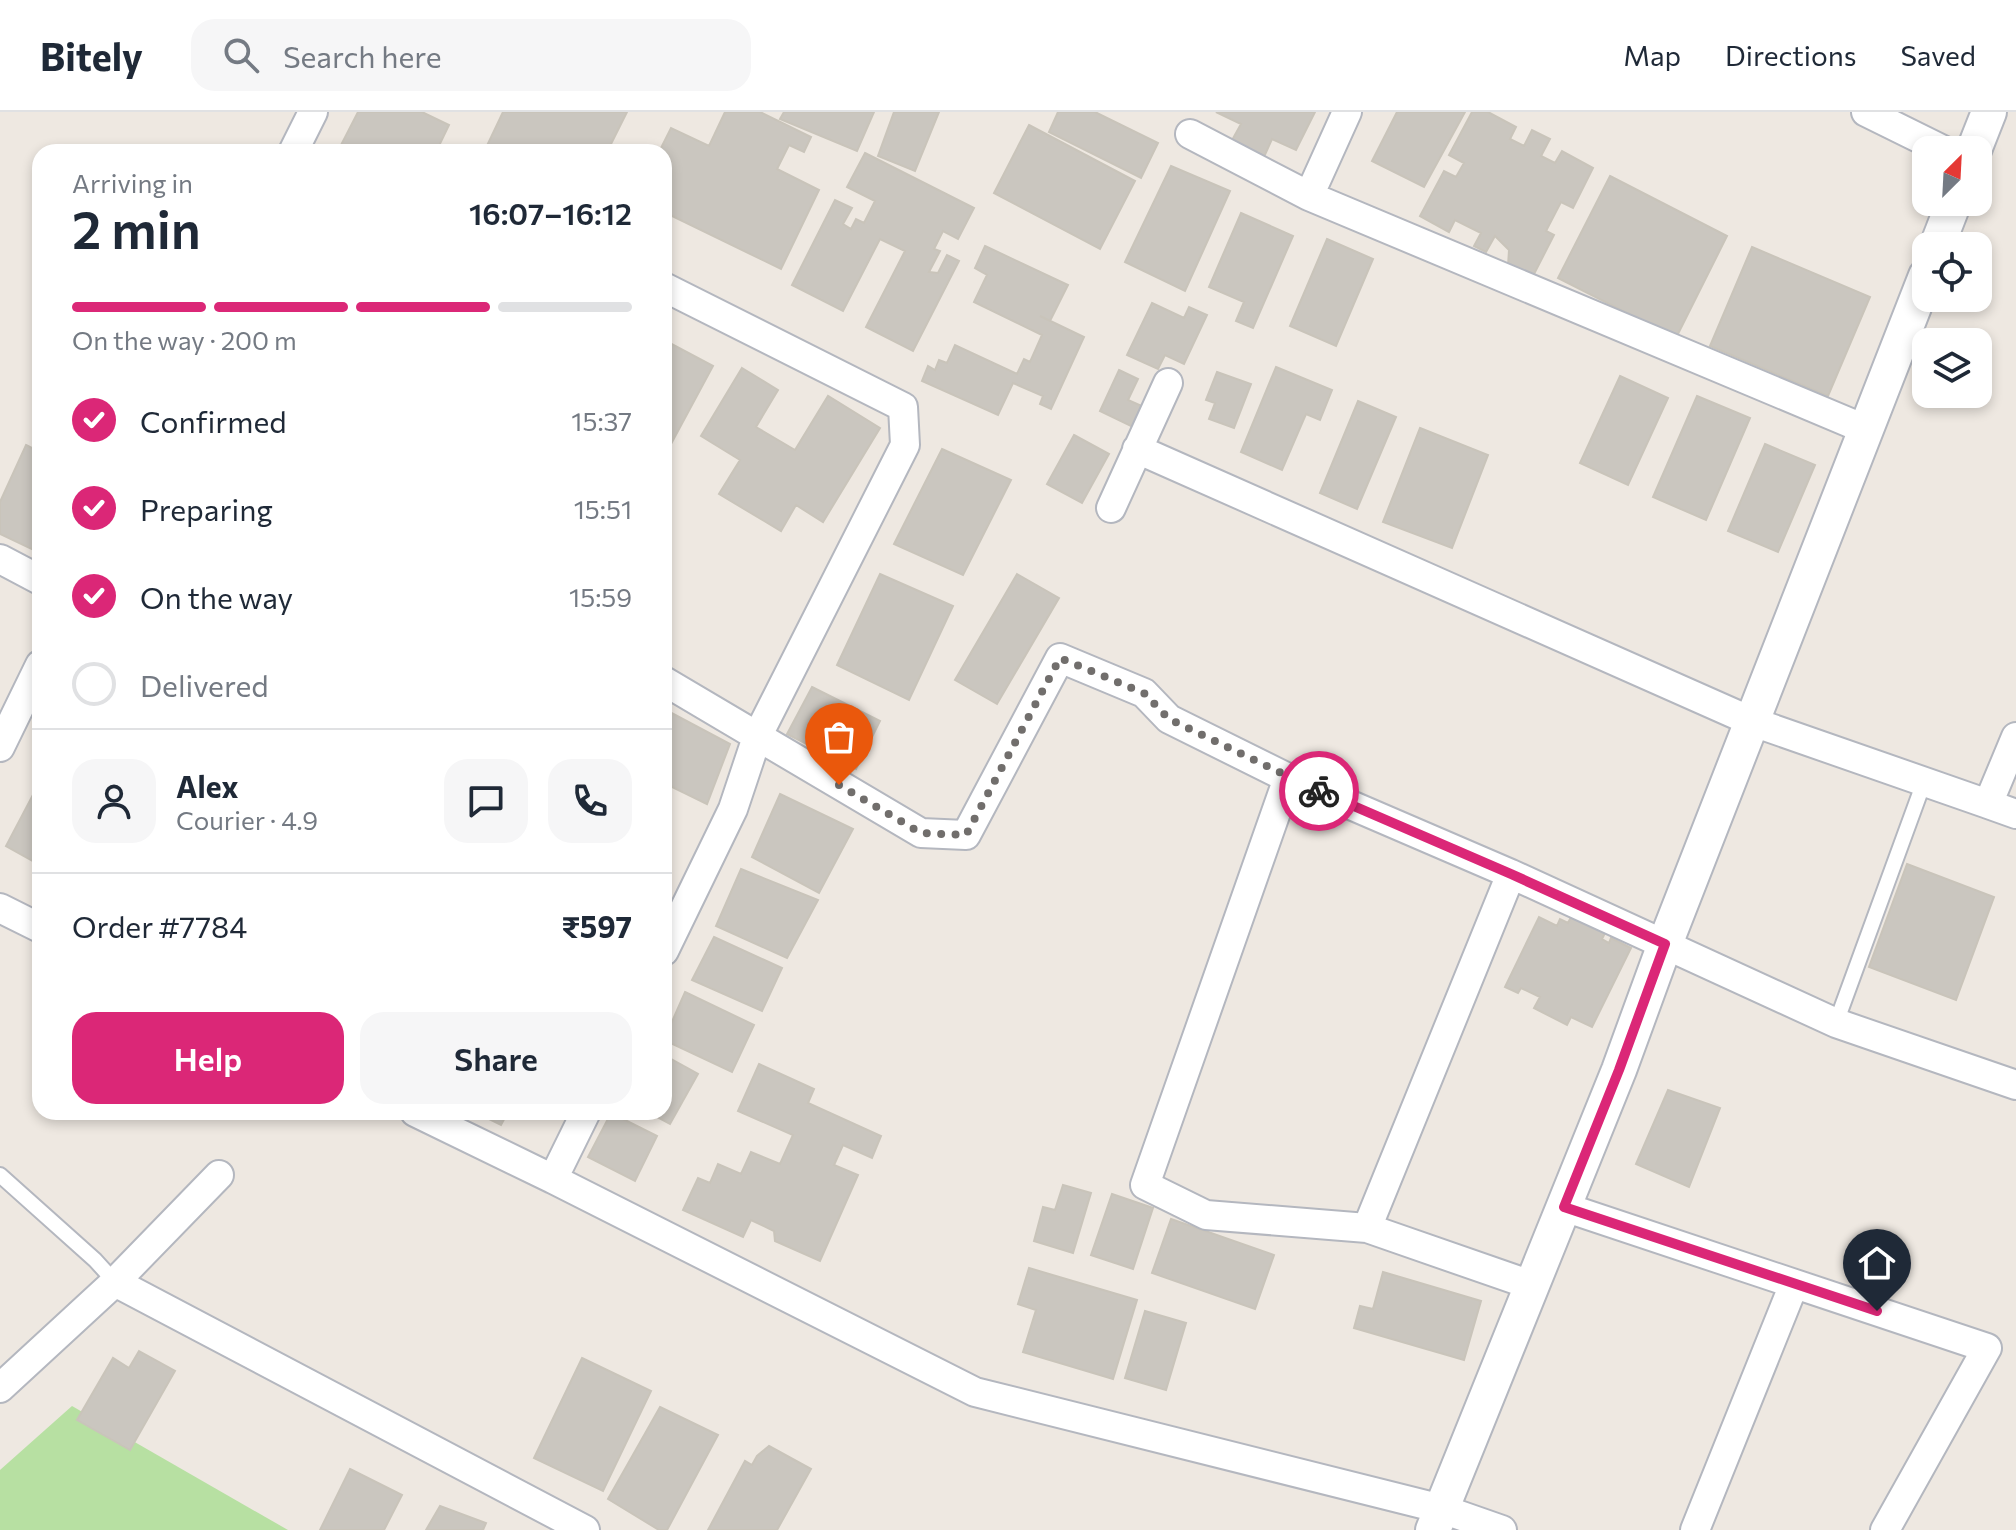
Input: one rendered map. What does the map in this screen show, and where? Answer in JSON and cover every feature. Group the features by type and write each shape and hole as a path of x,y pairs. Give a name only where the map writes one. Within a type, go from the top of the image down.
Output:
{"street":[{"path":"297,144 313,112"},
{"path":"1309,196 1347,112"},
{"path":"1866,112 1915,136"},
{"path":"1980,136 1989,112"},
{"path":"1190,134 1309,196 1867,430"},
{"path":"672,291 903,407 905,445 757,737 733,809 672,935"},
{"path":"1437,1519 1619,1070 1665,944 1912,312"},
{"path":"1111,508 1168,383"},
{"path":"1137,449 1753,722 2016,814"},
{"path":"0,559 32,576"},
{"path":"672,686 921,833 966,835 1060,658 1144,693 1169,719 1288,778 1511,874 1836,1023 2016,1085"},
{"path":"0,747 32,681"},
{"path":"1988,804 2016,737"},
{"path":"1288,778 1145,1185 1206,1215 1367,1228 1531,1285"},
{"path":"1367,1228 1511,874"},
{"path":"0,908 32,924"},
{"path":"431,1120 975,1392 1437,1519 1502,1530"},
{"path":"553,1179 582,1120"},
{"path":"0,1388 115,1282 219,1175"},
{"path":"1564,1207 1987,1348 1885,1530"},
{"path":"115,1282 585,1530"},
{"path":"1695,1530 1794,1284"}],"lane":[{"path":"1836,1023 1924,782"},
{"path":"0,1175 95,1260 115,1282"}],"green space":[{"path":"72,1406 288,1530 0,1530 0,1470"}],"building":[{"path":"358,112 422,112 449,125 440,144 342,144"},
{"path":"503,112 627,112 611,144 488,144"},
{"path":"725,112 760,112 811,137 804,152 789,145 777,169 819,190 781,269 672,216 672,144 663,144 671,128 709,146"},
{"path":"784,112 874,112 857,151 780,119"},
{"path":"894,112 939,112 915,171 878,156"},
{"path":"1058,112 1095,112 1158,143 1141,178 1049,132"},
{"path":"1216,112 1315,112 1296,150 1272,139 1264,157 1231,142 1241,124"},
{"path":"1397,112 1465,112 1424,187 1372,161"},
{"path":"1472,112 1488,112 1516,127 1510,139 1524,146 1532,130 1550,139 1541,156 1555,163 1562,151 1593,168 1573,208 1561,202 1546,231 1554,235 1532,278 1508,266 1509,250 1495,236 1486,252 1474,246 1481,233 1455,220 1449,232 1420,216 1444,171 1456,177 1464,163 1449,155"},
{"path":"1029,125 1135,181 1100,249 994,193"},
{"path":"865,153 974,208 958,239 943,231 934,249 940,251 929,272 938,273 947,255 959,261 913,351 866,327 905,251 880,239 843,311 792,285 835,200 852,208 843,224 851,229 856,219 864,223 875,201 847,187"},
{"path":"1171,166 1230,191 1185,291 1125,262"},
{"path":"1610,176 1727,236 1676,338 1558,278"},
{"path":"1241,213 1293,236 1253,328 1236,321 1244,302 1209,287"},
{"path":"1327,239 1373,259 1336,346 1290,326"},
{"path":"985,246 1068,285 1050,321 1084,337 1051,409 1040,404 1043,396 1013,383 998,415 922,381 928,366 935,370 939,360 947,363 955,345 1017,374 1024,359 1030,362 1042,335 974,302 987,275 975,268"},
{"path":"1752,247 1870,297 1828,396 1710,346"},
{"path":"1152,303 1184,318 1189,307 1207,315 1184,364 1165,355 1158,369 1127,355"},
{"path":"672,344 713,366 672,442"},
{"path":"1276,367 1332,390 1320,420 1306,414 1282,470 1241,452"},
{"path":"742,368 778,390 756,427 795,450 828,396 880,428 823,522 796,505 781,531 719,494 740,460 701,436"},
{"path":"1119,370 1138,379 1128,400 1144,407 1135,428 1100,411"},
{"path":"1217,372 1251,384 1234,428 1209,419 1215,403 1206,400"},
{"path":"1620,376 1668,398 1628,485 1580,463"},
{"path":"1697,396 1750,418 1706,520 1653,497"},
{"path":"1358,401 1396,417 1357,509 1320,493"},
{"path":"1420,428 1488,455 1452,548 1383,522"},
{"path":"1074,435 1109,454 1082,503 1047,484"},
{"path":"1765,444 1815,465 1778,552 1728,531"},
{"path":"26,445 32,448 32,549 0,534 0,502"},
{"path":"942,449 1011,480 963,575 894,544"},
{"path":"880,574 953,606 909,700 837,665"},
{"path":"1017,574 1059,598 997,704 955,680"},
{"path":"812,687 880,721 856,769 787,734"},
{"path":"672,713 730,744 707,804 672,787"},
{"path":"780,794 853,829 819,893 752,857"},
{"path":"32,797 32,861 6,846"},
{"path":"1907,864 1994,897 1956,1000 1869,967"},
{"path":"741,869 818,900 787,958 716,926"},
{"path":"1573,913 1607,929 1602,939 1609,943 1611,938 1631,948 1592,1027 1571,1017 1567,1025 1534,1008 1540,997 1521,988 1518,993 1505,987 1539,917 1557,926 1560,919 1568,923"},
{"path":"714,937 782,968 762,1011 692,980"},
{"path":"685,992 754,1025 732,1072 672,1044 672,1022"},
{"path":"672,1059 698,1074 670,1124 663,1120 672,1120"},
{"path":"759,1064 814,1089 808,1103 881,1136 872,1158 843,1145 834,1165 858,1175 820,1261 775,1241 774,1231 751,1220 743,1237 683,1210 698,1178 710,1183 718,1164 741,1174 751,1152 780,1164 793,1135 738,1111"},
{"path":"1668,1090 1720,1108 1689,1187 1636,1164"},
{"path":"607,1120 625,1120 657,1136 635,1181 588,1157"},
{"path":"1063,1185 1091,1193 1073,1253 1034,1241 1043,1207 1055,1210"},
{"path":"1112,1194 1153,1208 1133,1269 1091,1255"},
{"path":"1171,1219 1274,1255 1255,1309 1152,1273"},
{"path":"1029,1268 1137,1300 1113,1379 1023,1352 1036,1310 1018,1304"},
{"path":"1383,1272 1481,1301 1464,1360 1354,1328 1360,1306 1373,1309"},
{"path":"1145,1311 1186,1323 1166,1390 1125,1378"},
{"path":"139,1351 175,1371 130,1450 77,1420 113,1358 129,1368"},
{"path":"582,1358 651,1391 603,1491 534,1458"},
{"path":"660,1407 718,1435 667,1530 659,1530 608,1499"},
{"path":"769,1446 811,1469 777,1530 708,1530 745,1461 752,1465"},
{"path":"350,1469 402,1495 384,1530 320,1530"},
{"path":"440,1506 486,1523 483,1530 426,1530"}],"way so far":[{"path":"839,785 921,833 966,835 1060,658 1144,693 1169,719 1319,791"}],"route":[{"path":"1319,791 1665,944 1564,1207 1877,1311"}]}
